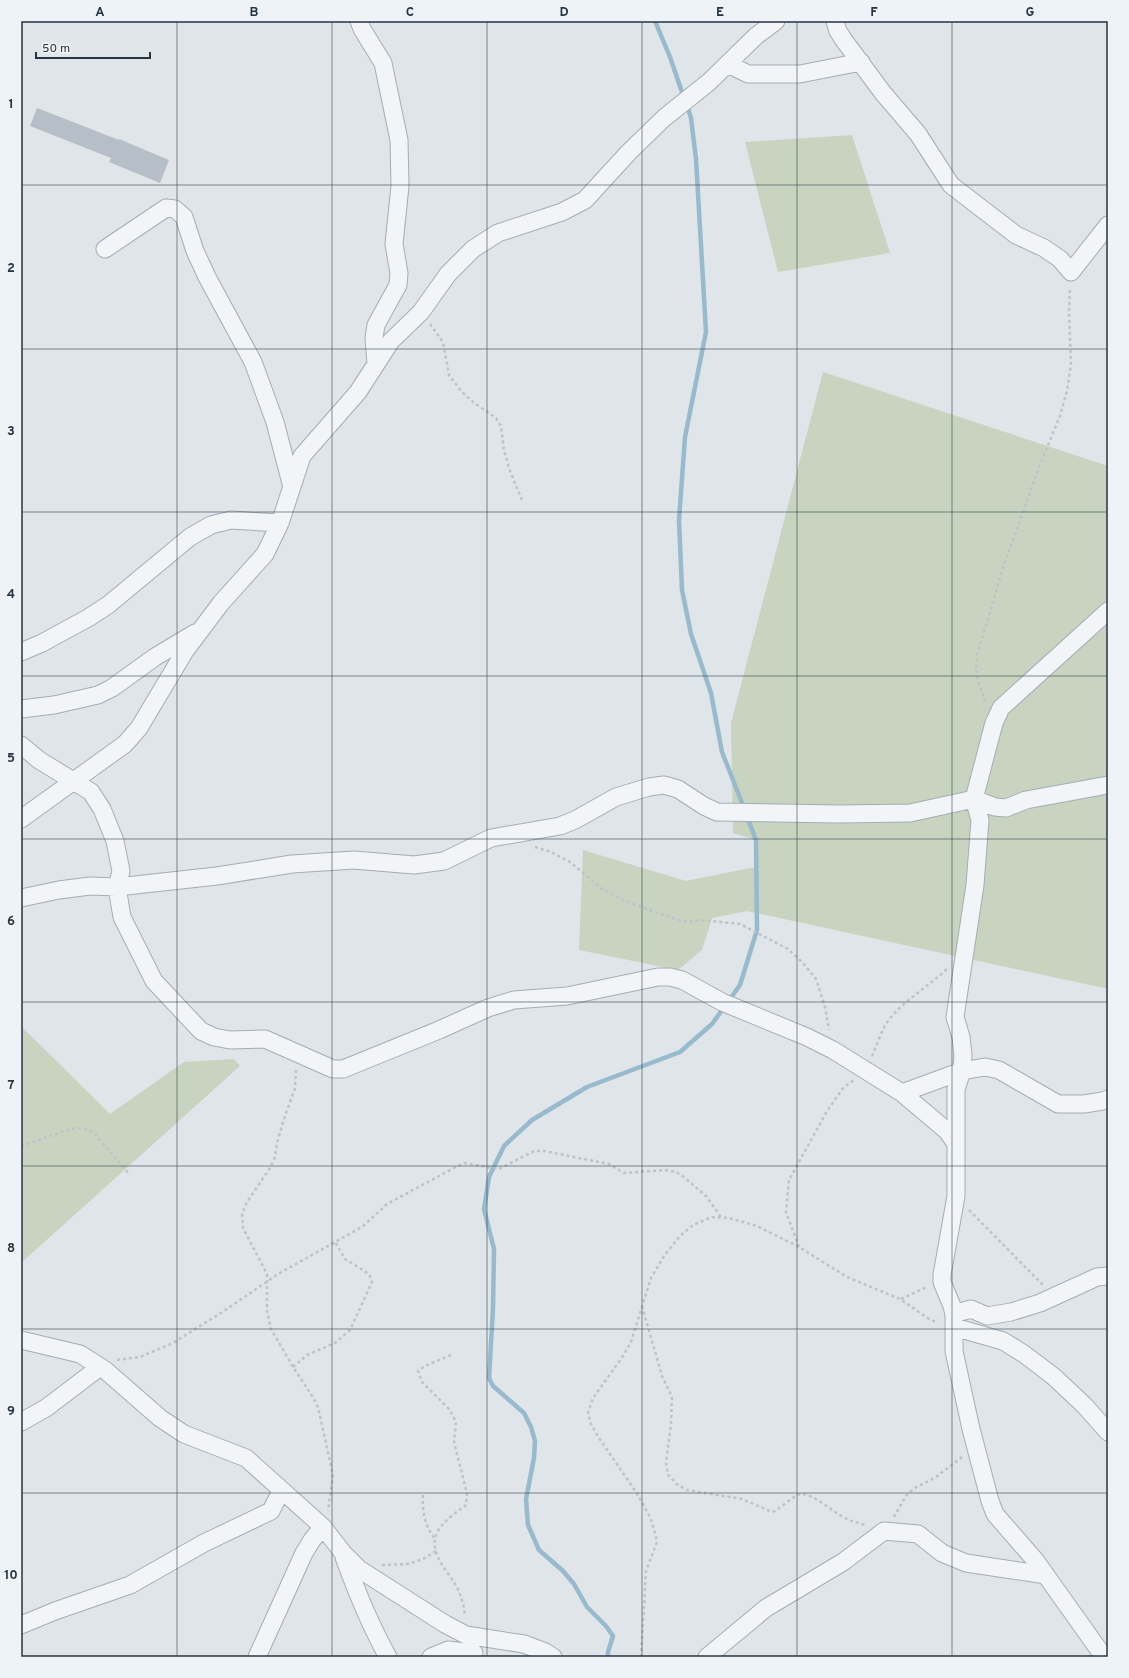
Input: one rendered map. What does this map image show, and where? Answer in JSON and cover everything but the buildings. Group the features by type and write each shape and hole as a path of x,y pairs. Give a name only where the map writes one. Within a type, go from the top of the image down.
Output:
{"street":[{"path":"359,21 362,29 383,63 399,140 400,186 394,244 399,273 398,285 376,325 374,338 376,364"},
{"path":"21,819 125,744 139,728 185,651 221,603 265,554 280,523 302,456 358,392 391,341 421,312 448,274 473,249 498,233 562,212 585,200 644,137 664,118 709,82 756,36 776,21"},
{"path":"835,21 838,31 883,93 918,134 950,185 1016,235 1044,248 1060,259 1071,272 1108,225"},
{"path":"728,64 748,74 800,74 861,62"},
{"path":"105,249 166,208 175,209 184,217 195,251 207,277 253,362 275,422 292,487"},
{"path":"21,652 42,643 88,618 103,608 190,537 211,525 231,520 280,523"},
{"path":"1104,1657 1046,1575 995,1514 990,1501 975,1443 954,1350 954,1321 952,1306 942,1282 942,1275 956,1196 956,1089 962,1071 963,1055 961,1037 954,1016 975,885 980,820 974,799 994,723 1001,708 1108,611"},
{"path":"21,709 54,705 98,695 112,688 177,643 201,630"},
{"path":"21,745 39,760 91,792 105,815 115,841 121,871 116,886 122,917 154,981 201,1031 214,1037 230,1040 265,1039 333,1069 343,1069 439,1030 488,1008 514,1000 567,996 658,977 670,977 682,980 722,1002 807,1037 833,1050 864,1071 902,1093 947,1131 956,1144"},
{"path":"21,898 59,890 90,886 116,886 217,876 292,864 354,860 414,865 444,860 492,838 560,826 575,820 616,797 649,787 664,785 678,789 704,806 717,812 838,814 910,813 974,799 995,807 1006,808 1026,800 1108,785"},
{"path":"902,1093 962,1071 985,1066 999,1070 1058,1104 1084,1104 1108,1099"},
{"path":"954,1321 960,1312 971,1310 987,1316 1011,1312 1054,1296 1097,1277 1108,1276"},
{"path":"954,1321 1002,1341 1024,1354 1053,1376 1084,1405 1108,1432"},
{"path":"21,1340 80,1354 106,1363 160,1418 184,1434 246,1458 281,1491 323,1527 343,1553 359,1569 445,1624 466,1635 524,1644 545,1652 553,1657"},
{"path":"21,1422 46,1408 106,1363"},
{"path":"21,1625 55,1611 130,1585 204,1543 271,1511 281,1491"},
{"path":"257,1657 304,1553 312,1540 323,1527"},
{"path":"707,1657 766,1608 843,1562 884,1531 918,1534 942,1553 966,1563 1046,1575"},
{"path":"343,1553 358,1599 388,1657"},
{"path":"466,1635 475,1655"},
{"path":"431,1657 448,1650 475,1655"}],"path":[{"path":"994,723 976,674 977,655 1003,568 1039,467 1060,416 1067,391 1071,364 1069,312 1071,272"},
{"path":"421,312 443,342 449,375 461,391 473,402 496,418 501,426 504,450 510,471 522,500"},
{"path":"531,845 551,852 570,862 601,888 625,901 675,919 690,922 702,920 740,924 788,950 803,963 816,979 825,1007 833,1050"},
{"path":"799,1247 786,1212 789,1180 826,1111 844,1087 864,1071 887,1022 901,1007 929,985 950,964"},
{"path":"294,1052 295,1088 277,1142 275,1157 270,1168 247,1202 242,1214 243,1228 266,1269 267,1311 270,1325 292,1367 311,1394 318,1407 331,1465 333,1483 327,1516 323,1527"},
{"path":"21,1146 71,1129 81,1128 93,1132 130,1174"},
{"path":"106,1363 140,1357 173,1343 278,1274 362,1227 387,1204 464,1163 499,1169 534,1151 544,1151 609,1164 624,1173 665,1170 676,1172 706,1196 721,1218"},
{"path":"956,1196 997,1240 1054,1296"},
{"path":"641,1657 646,1570 657,1542 650,1517 636,1492 598,1438 591,1424 588,1413 593,1398 624,1356 631,1342 641,1305 651,1278 664,1256 680,1236 693,1225 712,1217 729,1218 758,1226 799,1247 847,1277 900,1299 929,1319 940,1324 954,1321"},
{"path":"292,1367 307,1355 335,1343 350,1330 372,1282 369,1274 345,1259 335,1242"},
{"path":"900,1299 930,1286 942,1275"},
{"path":"641,1305 662,1376 672,1397 671,1424 666,1463 668,1475 678,1485 687,1490 742,1499 761,1509 772,1512 779,1509 798,1494 803,1494 812,1496 834,1512 849,1520 884,1531 909,1492 936,1477 966,1454 975,1443"},
{"path":"451,1355 425,1366 418,1371 422,1382 449,1409 456,1422 454,1442 467,1494 466,1505 439,1528 435,1540 437,1557 456,1585 464,1605 466,1635"},
{"path":"423,1495 422,1506 428,1530 435,1540"},
{"path":"359,1569 387,1564 409,1564 436,1551"}],"green space":[{"path":"852,135 890,253 778,272 745,142"},
{"path":"823,372 1108,466 1108,989 747,911 712,918 702,950 678,970 579,950 583,850 686,881 756,867 756,840 733,833 731,723"},
{"path":"21,1026 110,1114 184,1062 234,1059 240,1066 21,1263"}],"waterway":[{"path":"655,21 670,57 684,98"},
{"path":"687,105 691,118 696,159 706,332 685,437 679,520 682,590 691,634 711,693 722,752 744,808"},
{"path":"608,1657 613,1636 606,1626 587,1607 574,1584 563,1571 539,1550 528,1525 526,1499 534,1458 535,1441 531,1427 524,1413 493,1386 489,1378 493,1308 494,1249 484,1209 489,1177 504,1146 532,1120 587,1087 680,1052 712,1024 740,985 757,930 756,840 747,817"}]}
